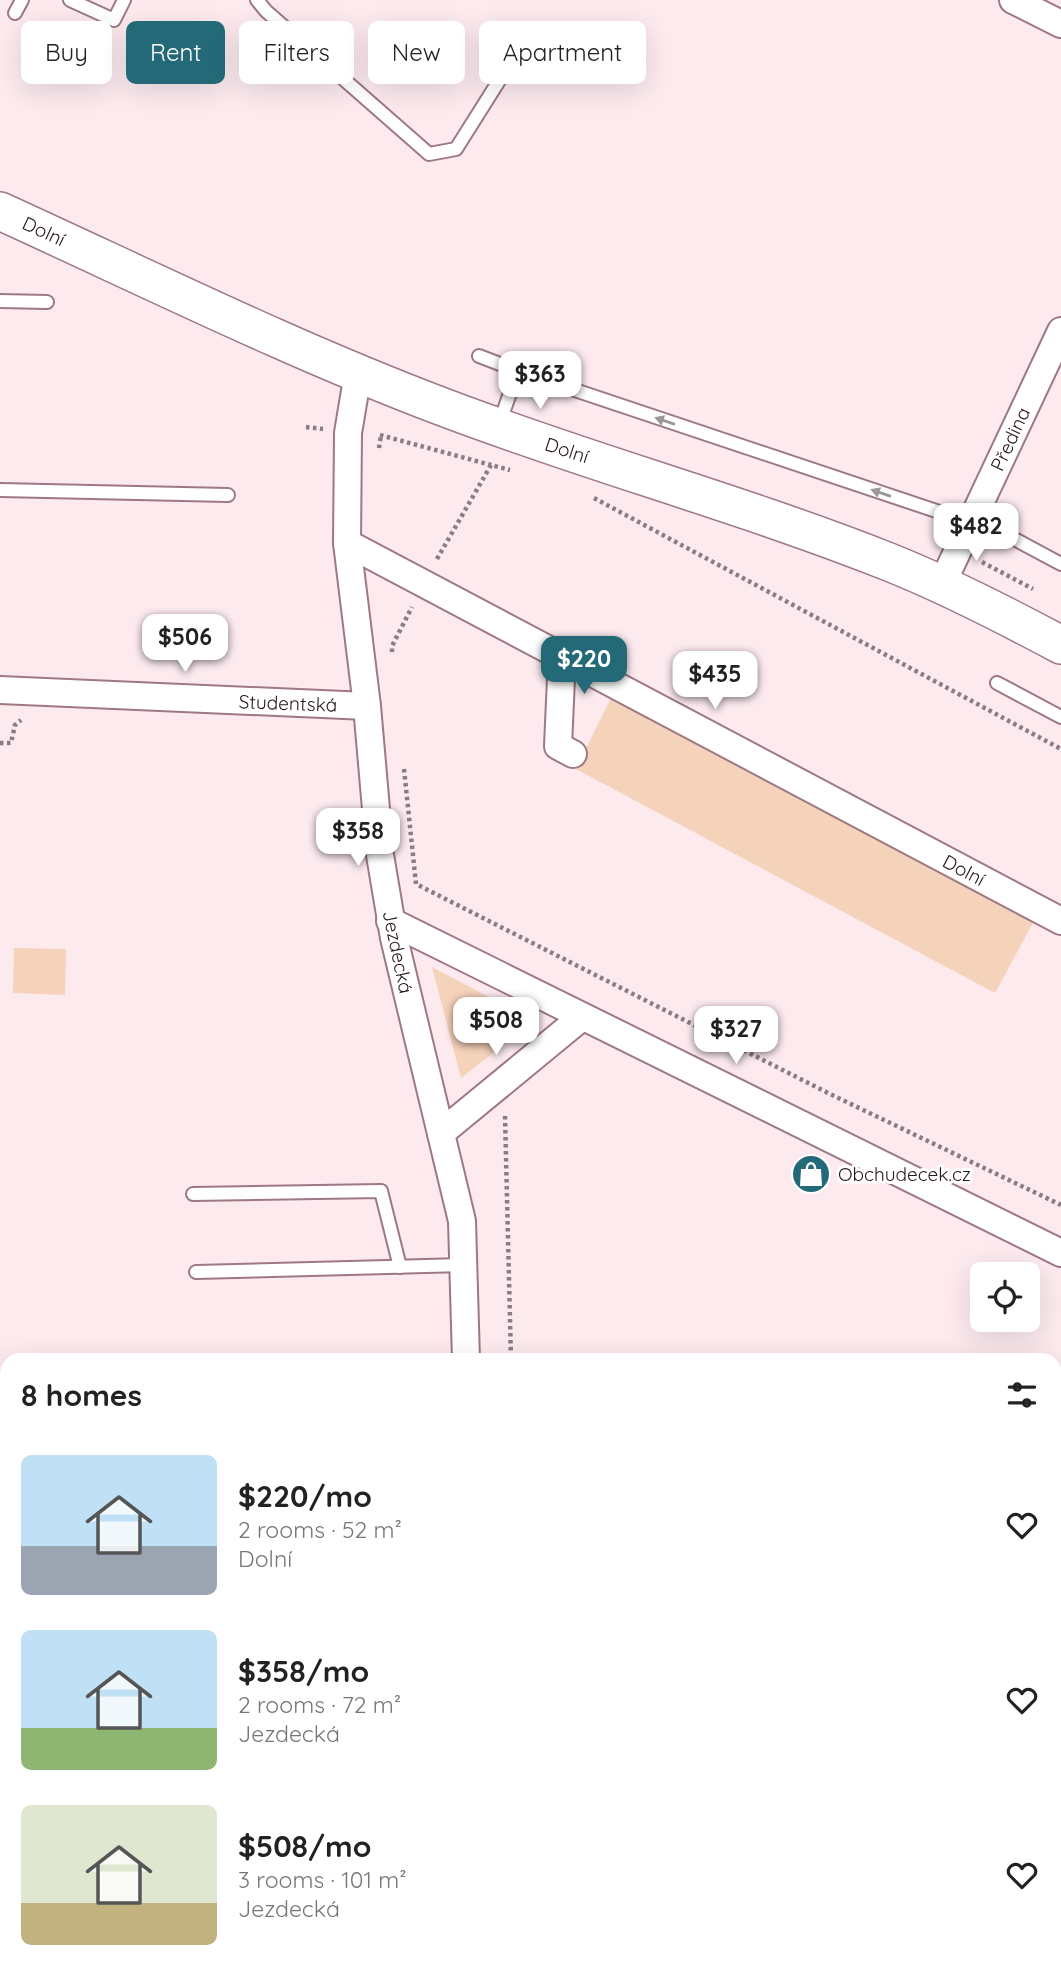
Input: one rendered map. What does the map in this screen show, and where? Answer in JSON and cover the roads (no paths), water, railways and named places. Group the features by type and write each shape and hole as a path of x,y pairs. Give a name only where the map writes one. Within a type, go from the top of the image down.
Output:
{"main road":[{"name":"Dolní","path":"0,211 358,373 503,411 745,509 942,584 1061,645"}],"street":[{"path":"1013,0 1061,24"},
{"name":"Předina","path":"942,584 1061,331"},
{"name":"Jezdecká","path":"358,373 348,433 347,544 367,706 380,855 390,921 462,1222 466,1353"},
{"name":"Dolní","path":"347,544 1061,921"},
{"path":"562,656 558,746 573,754"},
{"name":"Studentská","path":"0,690 367,706"},
{"path":"390,921 1061,1253"},
{"path":"441,1133 582,1017"}],"lane":[{"path":"15,13 22,0"},
{"path":"70,0 114,20 124,0"},
{"path":"257,0 266,11 429,154 456,149 497,84"},
{"path":"0,301 47,302"},
{"path":"479,356 1005,534 1061,564"},
{"path":"503,411 518,371"},
{"path":"0,490 228,495"},
{"path":"997,683 1061,717"},
{"path":"193,1194 382,1191 400,1267"},
{"path":"196,1272 464,1265"}],"place":[{"name":"Obchudecek.cz","path":"811,1174"}]}
